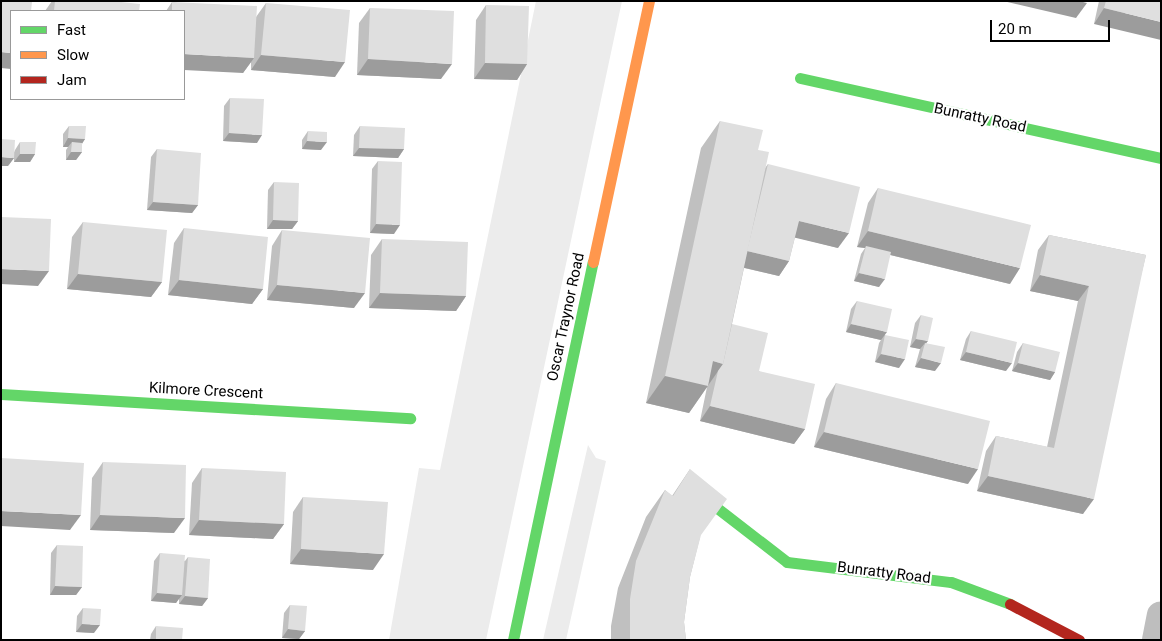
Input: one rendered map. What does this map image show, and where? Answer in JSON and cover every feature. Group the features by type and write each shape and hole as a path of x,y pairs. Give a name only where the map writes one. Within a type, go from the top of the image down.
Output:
{"street":[{"name":"Oscar Traynor Road","path":"513,640 649,1"},
{"name":"Bunratty Road","path":"800,78 1161,158"},
{"name":"Kilmore Crescent","path":"1,394 410,418"},
{"name":"Bunratty Road","path":"699,494 787,562 951,582 1025,610 1079,640"},
{"path":"1156,640 1161,615"}],"shaded area":[{"path":"536,1 622,1 486,640 389,640 419,468 440,470"},
{"path":"588,445 596,458 606,461 566,640 543,640"}],"building":[{"path":"1,1 32,2 31,10 10,10 10,53 1,52"},
{"path":"55,1 112,1 140,4 139,10 54,10"},
{"path":"1106,1 1161,1 1161,22 1104,8"},
{"path":"172,2 257,6 254,58 185,54 185,10 172,10"},
{"path":"266,3 350,10 345,62 261,55"},
{"path":"486,5 529,6 527,64 485,63"},
{"path":"370,8 454,11 452,64 368,59"},
{"path":"230,98 264,99 262,135 229,133"},
{"path":"720,121 763,130 758,150 769,152 723,364 713,361 708,386 665,376"},
{"path":"69,126 86,126 85,139 68,138"},
{"path":"360,126 405,128 404,149 359,148"},
{"path":"308,131 327,132 327,142 307,141"},
{"path":"1,139 15,140 14,158 1,157"},
{"path":"20,142 36,142 35,154 20,154"},
{"path":"72,142 82,143 82,152 71,152"},
{"path":"157,149 201,153 198,205 153,202"},
{"path":"378,161 402,162 400,225 376,224"},
{"path":"768,164 860,187 849,233 799,221 789,261 747,251"},
{"path":"274,182 299,183 298,221 273,220"},
{"path":"878,188 1031,225 1020,268 868,231"},
{"path":"1,217 51,219 49,271 1,269"},
{"path":"83,222 167,230 162,282 78,274"},
{"path":"184,228 268,237 263,289 179,280"},
{"path":"282,230 370,238 365,293 277,285"},
{"path":"1049,235 1146,255 1094,499 988,476 996,436 1054,448 1089,286 1040,275"},
{"path":"382,239 468,242 466,296 380,293"},
{"path":"866,246 891,252 885,279 859,273"},
{"path":"857,301 892,309 887,332 851,324"},
{"path":"921,315 933,318 928,341 916,339"},
{"path":"732,324 768,333 759,371 815,384 805,429 710,406 718,371 723,364"},
{"path":"971,331 1017,342 1012,363 966,352"},
{"path":"885,335 909,340 905,359 881,354"},
{"path":"925,343 945,347 941,363 921,358"},
{"path":"1023,343 1060,352 1055,372 1018,363"},
{"path":"836,383 990,421 978,469 824,432"},
{"path":"1,458 84,463 81,515 1,511"},
{"path":"103,462 186,465 185,518 100,515"},
{"path":"202,468 286,472 284,524 199,520"},
{"path":"690,469 727,499 701,535 690,577 684,622 686,640 630,640 630,599 636,561 665,490 673,496"},
{"path":"303,497 388,502 384,554 301,549"},
{"path":"57,545 83,546 82,587 55,586"},
{"path":"160,553 185,555 182,595 157,593"},
{"path":"188,557 210,559 208,598 185,596"},
{"path":"290,605 307,606 305,631 288,629"},
{"path":"83,608 101,609 100,625 82,624"},
{"path":"156,626 183,628 182,640 156,640"}],"traffic: fast":[{"path":"800,78 1161,158"},
{"path":"513,640 593,262"},
{"path":"1,394 410,418"},
{"path":"699,494 787,562 951,582 1010,604"}],"traffic: slow":[{"path":"593,262 649,1"}],"traffic: jam":[{"path":"1010,604 1079,640"}]}
